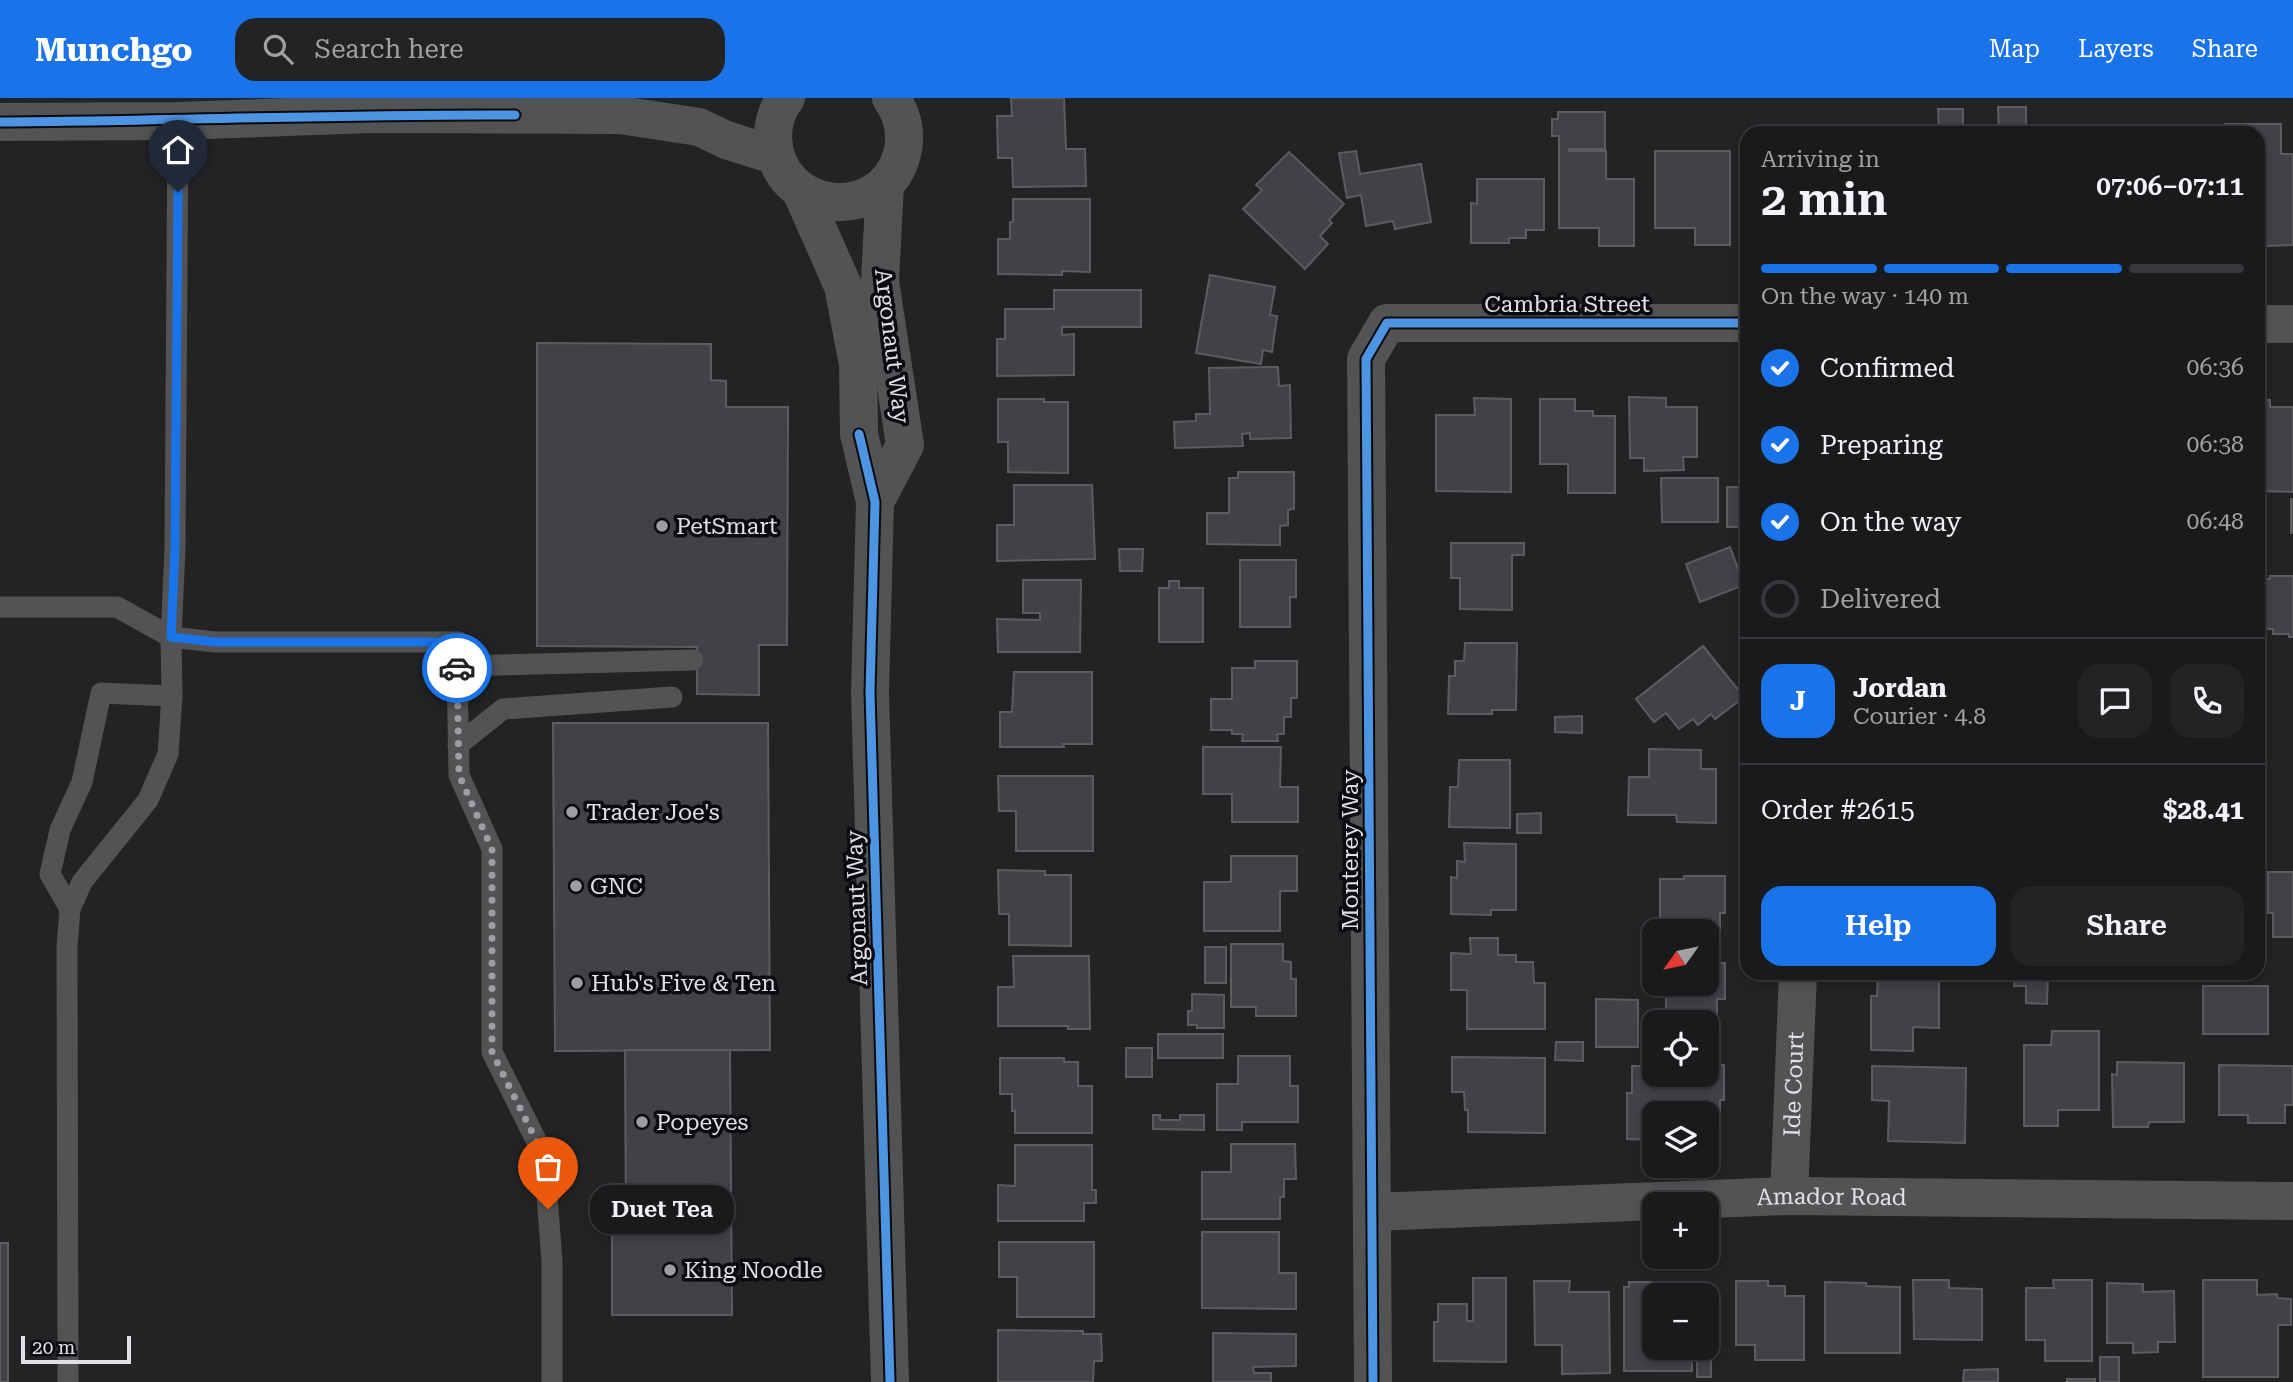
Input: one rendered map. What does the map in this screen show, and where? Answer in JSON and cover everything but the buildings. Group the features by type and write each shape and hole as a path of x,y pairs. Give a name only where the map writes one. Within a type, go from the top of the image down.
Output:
{"street":[{"path":"0,122 187,109 370,114 516,107 620,115 699,127 726,140 774,155 773,133 776,117 786,98"},
{"path":"801,191 818,199 847,202 874,193 885,184 894,173 904,147 902,105"},
{"name":"Argonaut Way","path":"774,155 791,182 801,191 843,286 858,364 859,434 876,502 870,692 890,1382"},
{"name":"Argonaut Way","path":"876,502 905,445 880,281 885,184"},
{"name":"Cambria Street","path":"1387,323 1740,323"},
{"name":"Monterey Way","path":"1373,1382 1366,359 1387,323"},
{"path":"2265,324 2293,324"},
{"name":"Ide Court","path":"1790,1196 1798,980"},
{"name":"Amador Road","path":"1372,1212 1790,1196 2293,1201"}],"lane":[{"path":"68,1382 67,947 70,909 82,882 148,800 168,754 172,696 171,637 187,109"},
{"path":"0,607 117,607 171,637 215,642 459,642 459,775 492,849 492,1052 544,1156 552,1262 552,1382"},
{"path":"457,666 693,660"},
{"path":"70,909 50,874 60,830 82,782 101,693 172,696"},
{"path":"458,746 503,709 672,697"}],"cycle path":[{"path":"0,122 515,115"},
{"path":"1373,1382 1366,359 1387,323 1740,323"},
{"path":"859,434 875,502 870,692 890,1382"}],"way so far":[{"path":"457,668 459,775 492,849 492,1052 544,1156 548,1209"}],"place":[{"name":"PetSmart","path":"662,526"},
{"name":"Trader Joe's","path":"572,812"},
{"name":"GNC","path":"576,886"},
{"name":"Hub's Five & Ten","path":"577,983"},
{"name":"Popeyes","path":"642,1122"},
{"name":"Duet Tea","path":"548,1209"},
{"name":"King Noodle","path":"670,1270"}],"route":[{"path":"178,192 175,550 171,637 215,642 459,642 457,668"}]}
